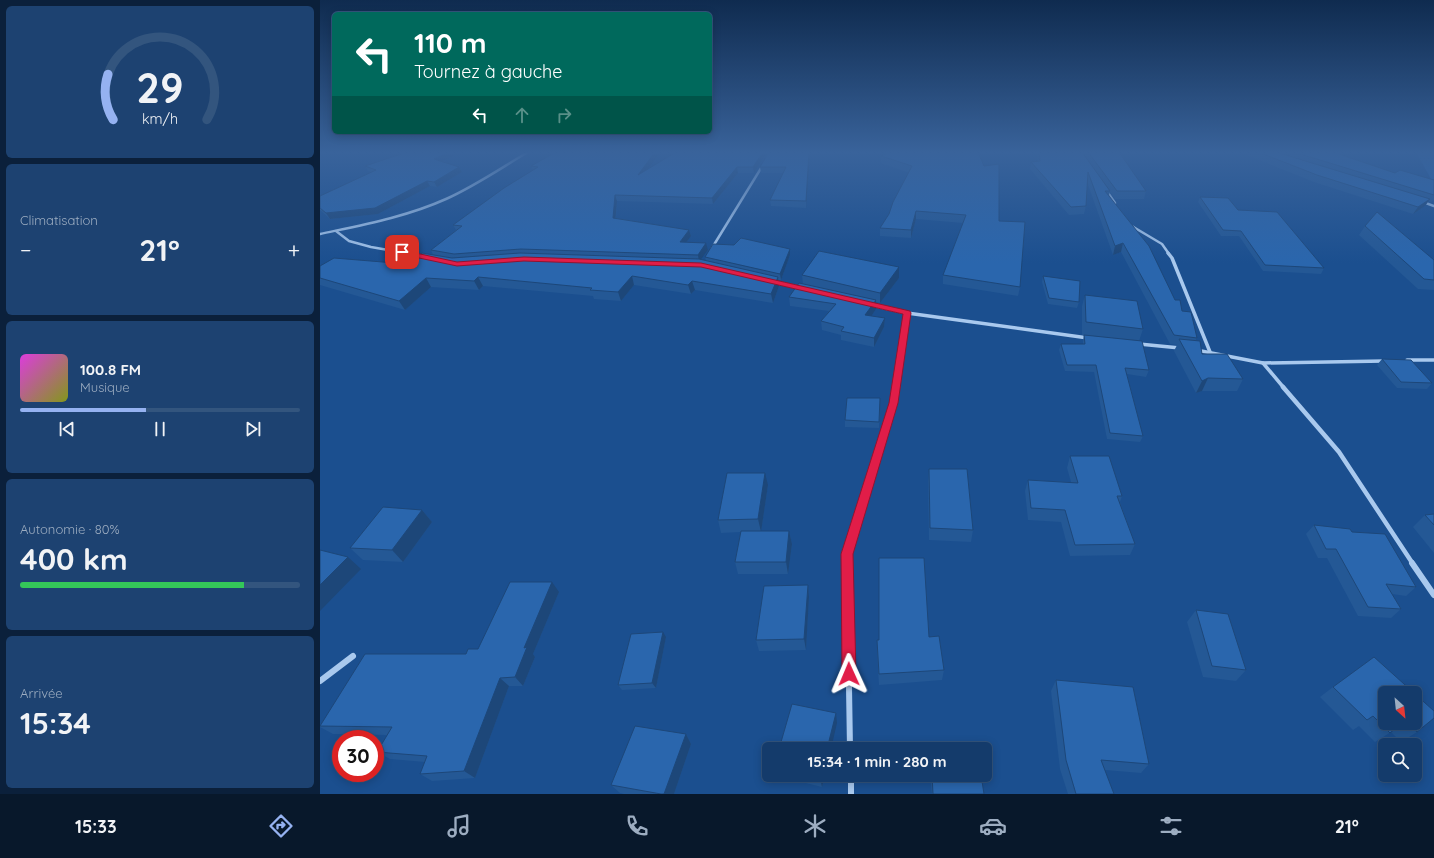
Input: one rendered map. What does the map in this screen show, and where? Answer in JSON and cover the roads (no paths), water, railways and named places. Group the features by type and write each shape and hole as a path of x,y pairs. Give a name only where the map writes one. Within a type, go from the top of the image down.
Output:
{"street":[{"path":"320,234 422,209 464,189"},
{"path":"710,252 748,189"},
{"path":"1105,189 1117,207"},
{"path":"1419,201 1434,206"},
{"path":"1126,218 1130,224 1162,244 1172,258 1210,352"},
{"path":"336,231 349,241 372,247 424,256"},
{"path":"768,281 806,290"},
{"path":"864,303 907,313 1048,334 1094,339"},
{"path":"850,742 847,554 893,403 907,313"},
{"path":"1133,343 1187,349"},
{"path":"1194,350 1263,363 1387,360"},
{"path":"1403,360 1434,360"},
{"path":"1263,363 1339,452 1434,595"},
{"path":"320,681 353,656"},
{"path":"851,782 851,794"}]}
